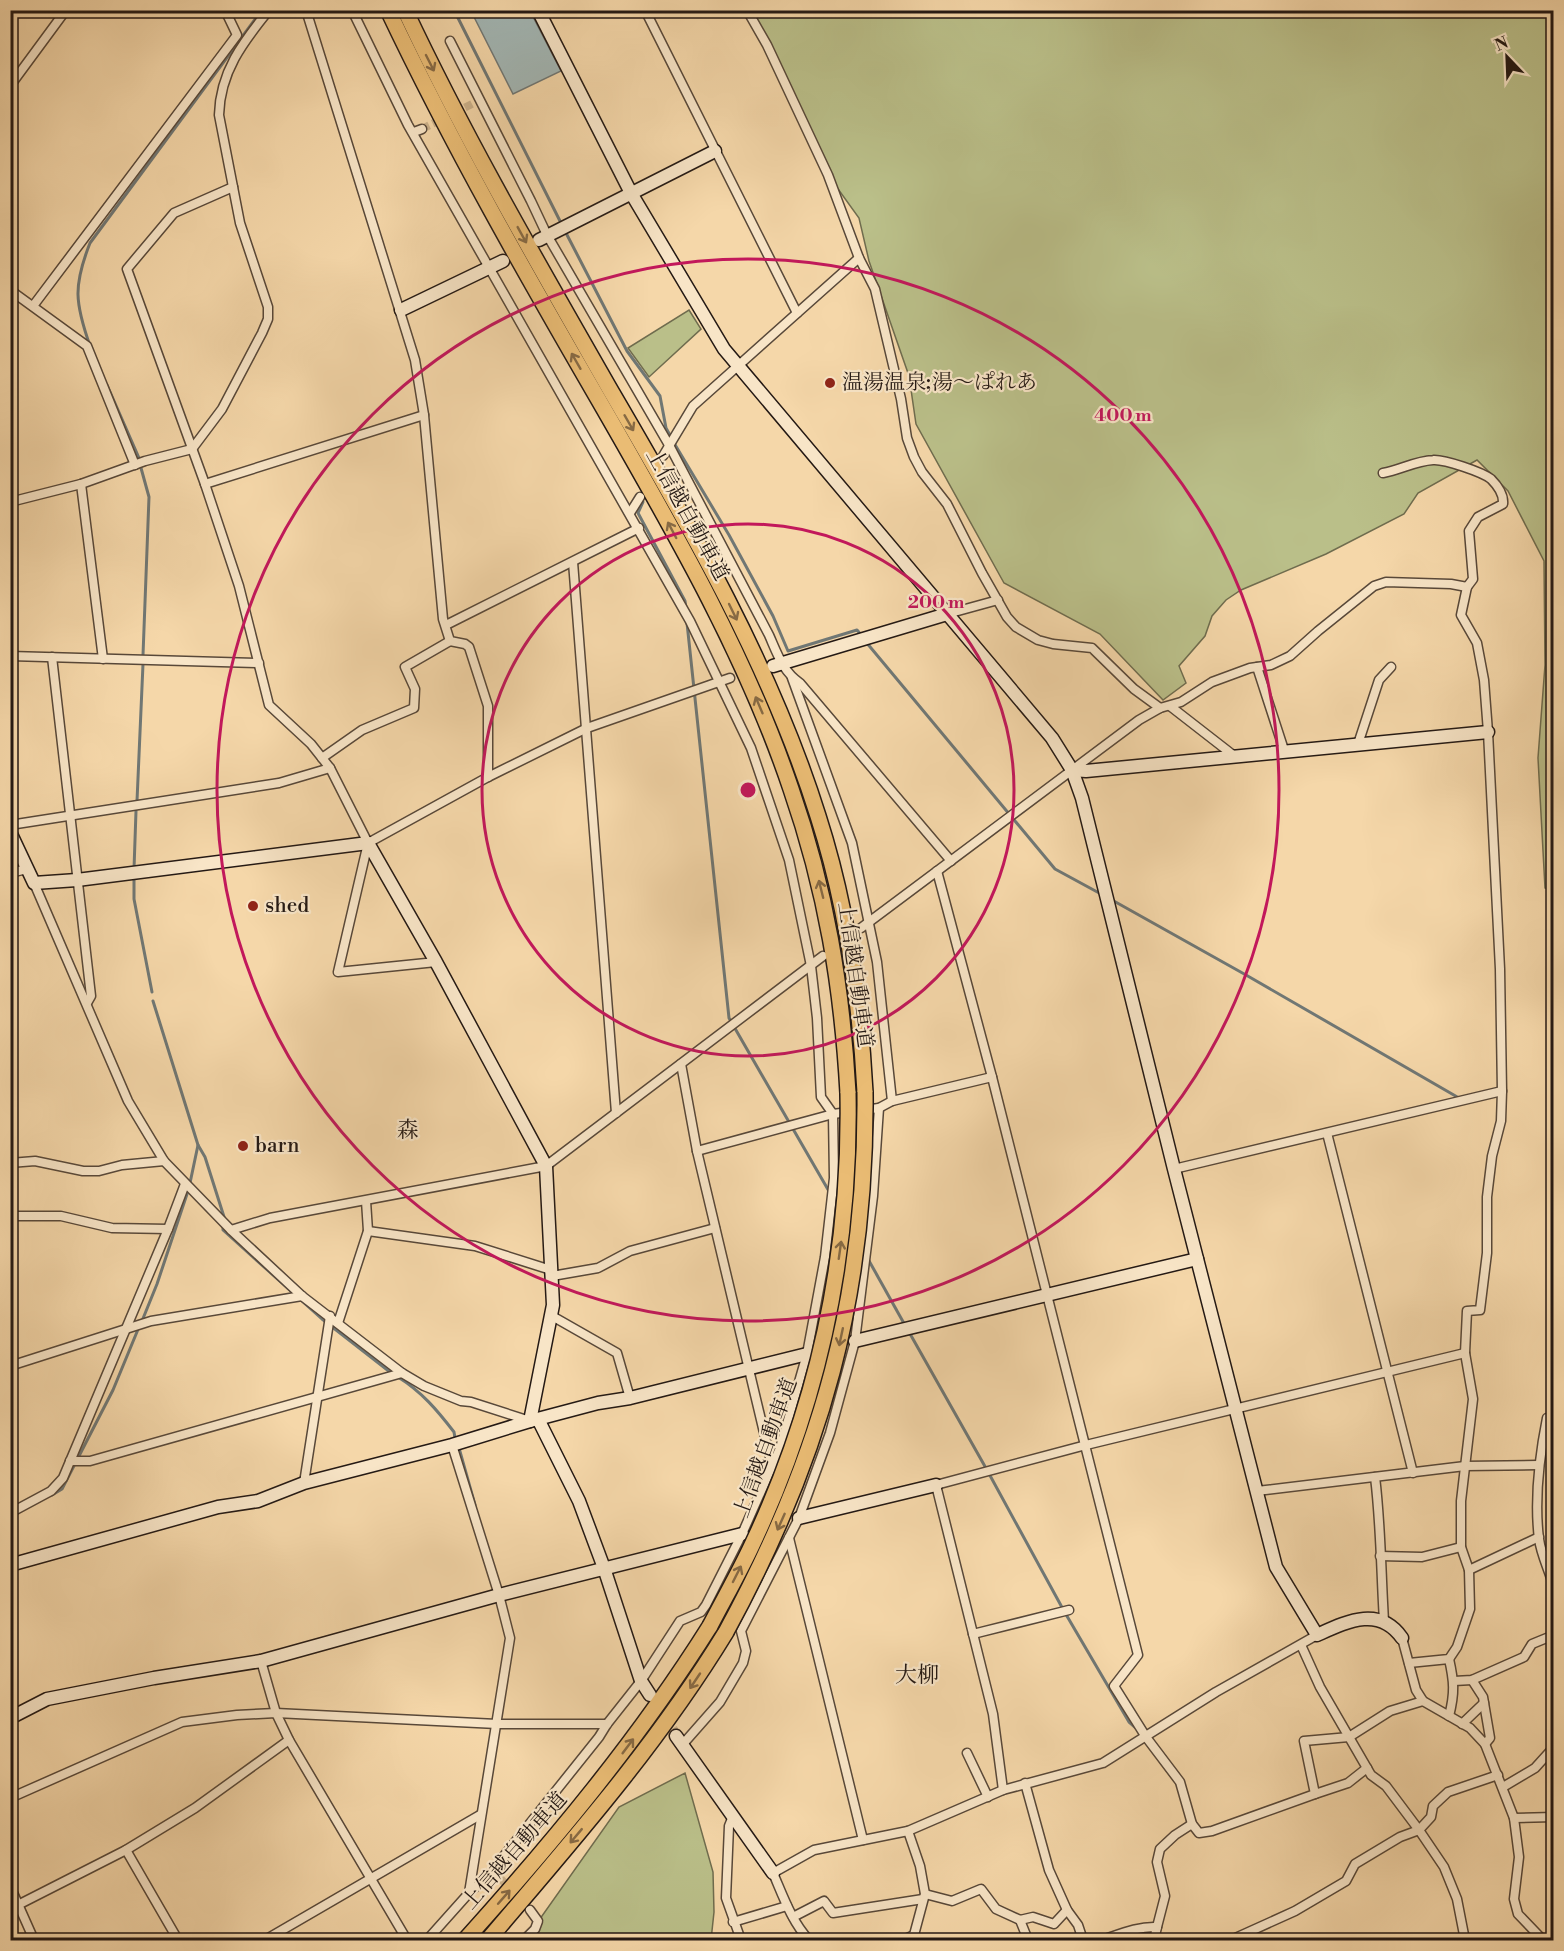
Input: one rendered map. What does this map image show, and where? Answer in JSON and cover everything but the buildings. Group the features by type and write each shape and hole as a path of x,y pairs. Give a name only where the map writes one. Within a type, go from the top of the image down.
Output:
{"highway":[{"name":"上信越自動車道","path":"388,10 478,188 658,503 698,578 767,724 801,820 827,919 840,989 848,1093 848,1167 834,1291 817,1370 800,1428 752,1546 710,1626 662,1699 590,1796 465,1941"},
{"name":"上信越自動車道","path":"405,10 491,181 706,560 751,648 783,720 818,814 844,912 856,985 865,1092 864,1168 850,1295 832,1378 803,1468 766,1556 726,1632 675,1711 602,1806 488,1941"}],"street":[{"path":"10,86 15,72 66,10"},
{"path":"33,306 237,34 225,10"},
{"path":"10,502 81,484 135,465 192,449 222,409 268,319 268,307 240,223 219,115 220,98 224,79 235,59 269,10"},
{"path":"306,10 415,360 424,415 443,620 450,641"},
{"path":"352,10 491,267 690,621 751,748 789,860 811,966 817,1018 821,1096 833,1114 834,1178 830,1225 807,1354 786,1430 742,1534 701,1612 680,1621 641,1681 496,1874 469,1893 427,1941"},
{"path":"538,10 631,193 724,349 1052,738 1072,770 1082,798 1276,1567 1317,1635"},
{"path":"645,10 797,313"},
{"path":"747,10 767,45 828,175 859,258 875,289 901,399 907,438 914,457 947,504 1007,616 1016,627 1038,640 1092,648 1134,689 1160,708"},
{"path":"450,41 475,102 531,201 543,237 669,445 769,634 777,664 800,683 951,861"},
{"path":"543,237 715,151"},
{"path":"233,187 174,213 127,269 206,484 239,586 269,705 311,744 330,768 347,805 436,962 546,1166 554,1293 534,1420 579,1501 604,1568 641,1681 650,1695"},
{"path":"663,456 693,406 859,258"},
{"path":"401,310 503,261"},
{"path":"10,290 87,346 135,465"},
{"path":"206,484 424,415"},
{"path":"1383,473 1419,461 1436,460 1490,478 1503,496 1503,504 1478,517 1468,531 1473,579 1467,587 1461,615 1476,643 1484,680 1500,969 1502,1091 1501,1121 1492,1156 1487,1197 1487,1254 1480,1310 1467,1311 1465,1353 1473,1399 1461,1501 1461,1547 1469,1570 1470,1609 1457,1647 1449,1659 1454,1681 1449,1716"},
{"path":"81,484 103,658"},
{"path":"630,513 640,497"},
{"path":"446,626 639,528"},
{"path":"573,562 616,1113"},
{"path":"861,928 1139,720 1160,708 1181,702 1212,682 1250,668 1271,665 1290,656 1374,586 1386,582 1450,584 1467,587"},
{"path":"777,664 998,600"},
{"path":"322,758 362,730 414,708 415,689 405,667 450,641 469,647 488,706 488,777"},
{"path":"10,656 259,663"},
{"path":"51,657 91,996 87,1003"},
{"path":"1257,667 1284,750"},
{"path":"1358,744 1378,680 1391,667"},
{"path":"34,883 77,880 368,843 488,777 587,728 730,678"},
{"path":"792,678 852,843 877,962 892,1101"},
{"path":"1170,706 1233,755"},
{"path":"1072,770 1086,771 1488,732"},
{"path":"10,825 279,783 330,768"},
{"path":"10,832 87,1003 128,1101 164,1161 231,1230 302,1296 402,1373 424,1386 461,1401 534,1420"},
{"path":"368,843 338,972 436,962"},
{"path":"10,873 27,869"},
{"path":"937,871 992,1077 1138,1655 1114,1686 1146,1737 1180,1782 1192,1824 1198,1833 1212,1832 1348,1783 1367,1768"},
{"path":"231,1230 270,1218 546,1166 823,956"},
{"path":"681,1064 697,1150 772,1467"},
{"path":"697,1150 833,1114 879,1108 892,1101 992,1077"},
{"path":"1174,1169 1502,1091"},
{"path":"808,1941 801,1933 787,1906 773,1873 680,1740 720,1702 743,1663 746,1651 741,1631 799,1518 830,1433 855,1341 873,1196 879,1108"},
{"path":"1327,1133 1413,1473"},
{"path":"10,1163 34,1161 83,1171 99,1171 122,1165 164,1161"},
{"path":"10,1513 51,1491 63,1478 185,1184"},
{"path":"338,1323 368,1232 366,1201"},
{"path":"10,1216 61,1216 112,1228 168,1229"},
{"path":"368,1232 475,1246 552,1273 598,1268 630,1251 716,1228"},
{"path":"855,1341 1197,1258"},
{"path":"10,1366 151,1321 302,1296"},
{"path":"304,1483 330,1316"},
{"path":"552,1316 616,1353 630,1398"},
{"path":"799,1518 1086,1445 1465,1353"},
{"path":"10,1565 218,1507 258,1501 304,1483 452,1445 598,1403 630,1398 807,1354"},
{"path":"70,1461 90,1461 402,1373"},
{"path":"1547,1418 1538,1465 1539,1537 1554,1588"},
{"path":"452,1445 499,1595 510,1638 469,1893"},
{"path":"1257,1491 1465,1466 1538,1465"},
{"path":"1376,1477 1380,1514 1384,1621"},
{"path":"936,1485 993,1714 1003,1790"},
{"path":"10,1718 47,1699 154,1678 261,1661 499,1595 742,1534"},
{"path":"1469,1570 1539,1537"},
{"path":"789,1538 863,1840"},
{"path":"1380,1556 1422,1557 1461,1547"},
{"path":"973,1634 1069,1610"},
{"path":"773,1873 814,1850 908,1831 1003,1790 1103,1763 1216,1692 1317,1635 1347,1622 1372,1619 1384,1621 1402,1638 1416,1690 1423,1701 1470,1728 1485,1744 1514,1818 1518,1845 1514,1899 1518,1914 1543,1941"},
{"path":"1454,1681 1472,1680 1524,1657 1532,1644 1554,1635"},
{"path":"1301,1645 1320,1687 1371,1775 1386,1786 1444,1867 1457,1899 1465,1941"},
{"path":"1409,1663 1449,1659"},
{"path":"261,1661 276,1713 289,1740 407,1941"},
{"path":"1472,1680 1483,1697 1490,1738 1485,1744"},
{"path":"1315,1794 1304,1741 1349,1737 1390,1711 1423,1701"},
{"path":"1462,1724 1484,1703"},
{"path":"10,1798 182,1722 237,1715 276,1713 497,1724 607,1724"},
{"path":"10,1909 126,1850 195,1808 289,1740"},
{"path":"1503,1787 1535,1768 1554,1748"},
{"path":"967,1753 988,1797"},
{"path":"1231,1941 1295,1911 1346,1881 1355,1864 1400,1837 1419,1830 1431,1817 1433,1806 1448,1792 1498,1775"},
{"path":"1025,1783 1049,1870 1067,1910 1078,1924 1083,1941"},
{"path":"265,1941 480,1815"},
{"path":"734,1816 729,1826 726,1898 741,1941"},
{"path":"1514,1818 1554,1817"},
{"path":"1154,1941 1165,1896 1157,1862 1160,1849 1192,1824"},
{"path":"903,1941 915,1938 924,1896 920,1866 908,1831"},
{"path":"126,1850 178,1941"},
{"path":"10,1886 34,1941"},
{"path":"793,1917 824,1900 833,1913 924,1896 952,1901 981,1889 996,1910 1020,1920 1033,1917 1054,1924 1067,1910"},
{"path":"733,1922 787,1906"},
{"path":"524,1941 535,1929 538,1921 530,1910"},
{"path":"1020,1920 1028,1941"},
{"path":"1102,1941 1134,1929 1157,1927"}],"green space":[{"path":"747,11 1553,11 1553,891 1545,888 1538,758 1545,665 1544,561 1508,491 1477,460 1418,493 1404,514 1326,554 1241,590 1226,600 1212,616 1205,636 1179,666 1186,683 1163,700 1100,634 1004,583 916,424 909,376 869,261 859,218 828,175"},
{"path":"689,310 701,329 649,377 628,348"},
{"path":"685,1773 713,1872 714,1912 711,1940 525,1940 619,1807"}],"shaded area":[{"path":"471,11 530,11 561,71 513,94"}],"waterway":[{"path":"90,346 81,318 78,294 81,271 90,243 262,10"},
{"path":"454,10 562,225"},
{"path":"565,231 627,351 660,396 666,428 671,437"},
{"path":"107,385 139,458"},
{"path":"674,443 729,535 773,616 788,651 857,630 862,636"},
{"path":"141,468 149,497 143,655"},
{"path":"643,502 638,513 685,601 686,608"},
{"path":"687,623 729,1018 830,1193"},
{"path":"866,642 1055,869 1101,894"},
{"path":"137,801 143,664"},
{"path":"134,869 136,811"},
{"path":"134,879 134,899 152,992"},
{"path":"1112,900 1459,1098"},
{"path":"153,1001 198,1145 190,1183"},
{"path":"198,1145 205,1157 225,1220"},
{"path":"142,1321 187,1194"},
{"path":"223,1227 223,1230 322,1319 390,1372"},
{"path":"868,1259 906,1327"},
{"path":"52,1495 62,1489 113,1390 139,1327"},
{"path":"909,1332 1064,1611 1129,1722 1136,1728"},
{"path":"398,1377 429,1402 454,1432 455,1438"},
{"path":"459,1448 475,1505"}],"tunnel":[{"path":"422,129 472,104"},
{"path":"652,1699 676,1736"},
{"path":"499,1877 524,1903"}],"place":[{"name":"温湯温泉;湯〜ぱれあ","path":"830,383"},
{"name":"shed","path":"253,906"},
{"name":"barn","path":"243,1146"}],"district":[{"name":"森","path":"408,1130"},
{"name":"大柳","path":"917,1675"}]}
